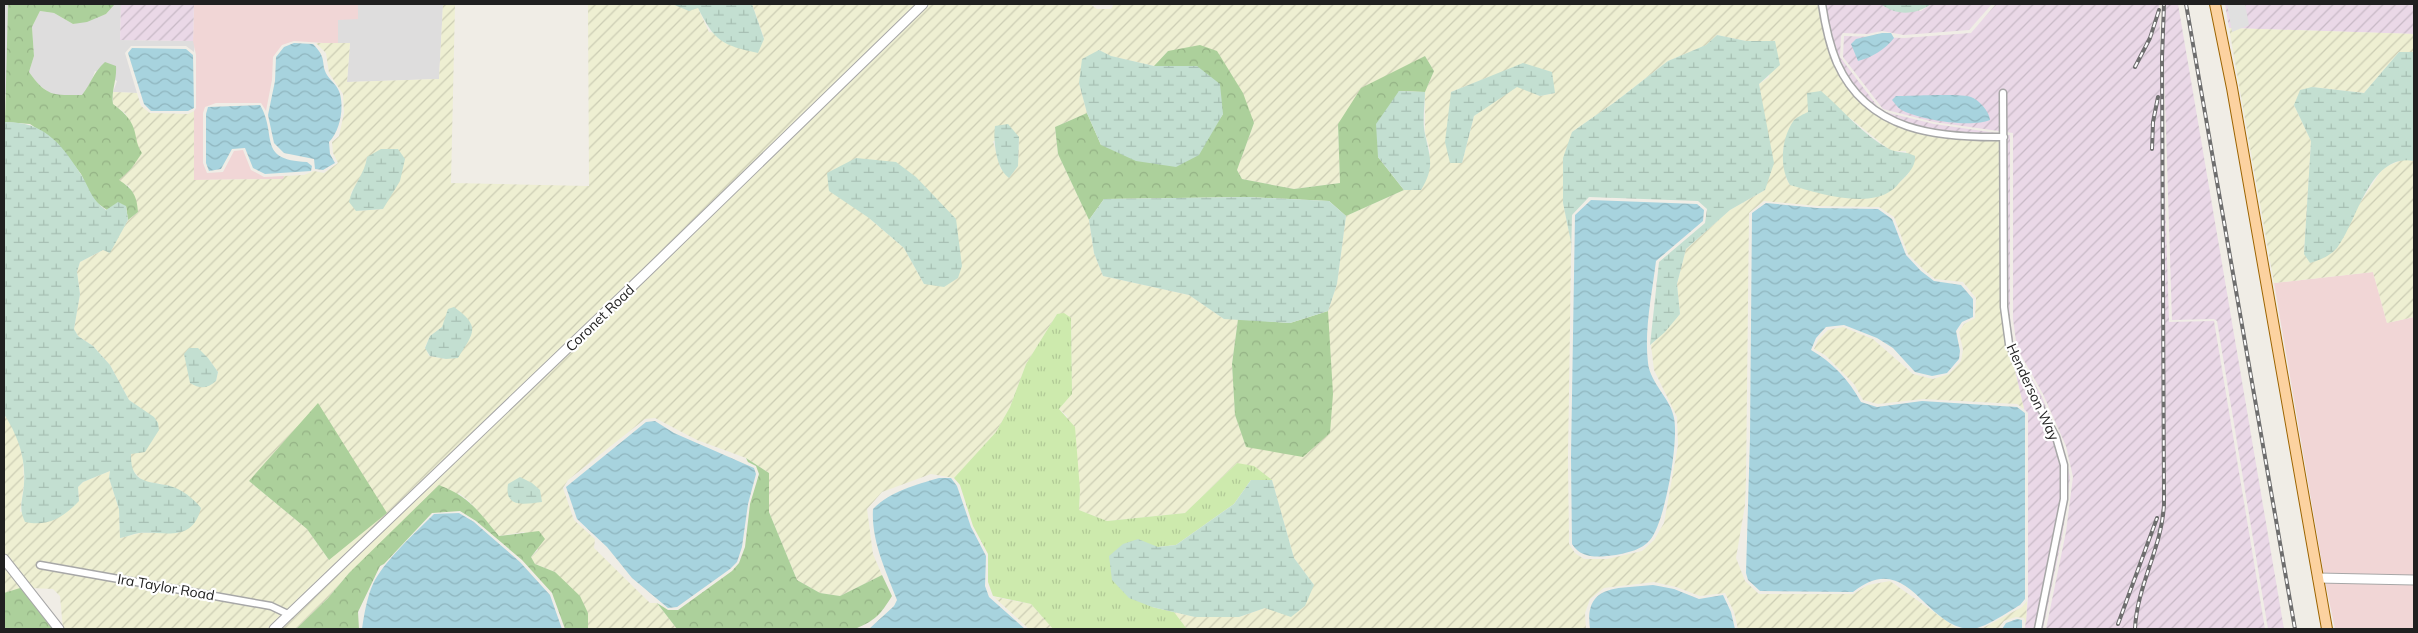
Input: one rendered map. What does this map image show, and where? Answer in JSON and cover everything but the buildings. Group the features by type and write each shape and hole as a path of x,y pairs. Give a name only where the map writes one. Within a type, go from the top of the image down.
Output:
{"main road":[{"path":"2216,4 2327,629"}],"street":[{"name":"Coronet Road","path":"274,629 646,274 923,4"},
{"path":"1822,4 1827,34 1837,63 1854,89 1878,112 1900,126 1932,134 1968,138 2004,137"},
{"name":"Henderson Way","path":"2003,93 2004,307 2009,344 2026,382 2056,437 2064,466 2064,499 2038,629"},
{"path":"4,559 59,629"},
{"name":"Ira Taylor Road","path":"40,565 271,606 290,615"},
{"path":"2318,578 2414,580"}],"shaded area":[{"path":"4,4 8,4 7,94 4,94"},
{"path":"115,4 121,4 120,40 195,41 194,52 186,46 131,46 125,53 137,93 113,92 117,81 95,71 90,85 82,95 52,95 38,84 29,72 34,56 32,27 40,11 54,13 73,24 106,14"},
{"path":"121,4 194,4 193,41 120,40"},
{"path":"194,4 358,4 358,19 338,20 338,44 294,41 282,45 273,57 272,80 266,111 261,103 216,103 205,107 203,113 203,163 207,173 223,172 234,151 243,150 251,170 264,177 284,176 284,179 193,180 194,111 196,108 196,55 193,41"},
{"path":"358,4 443,5 439,79 347,82 350,43 338,44 338,19 358,19"},
{"path":"1821,4 1881,4 1921,11 1931,4 1992,4 1969,30 1904,35 1882,31 1867,34 1843,33 1841,36 1840,57 1881,111 1934,124 2010,135 2010,319 2014,348 2041,395 2063,447 2070,477 2063,532 2043,629 2025,629 2028,599 2028,413 2024,409 2000,307 2005,136 1985,138 1899,124 1866,104 1842,76"},
{"path":"1996,4 2159,4 2169,322 2214,321 2265,629 2046,629 2066,532 2073,477 2066,446 2043,394 2017,348 2013,319 2013,133 1934,122 1883,109 1843,57 1844,36 1904,38 1971,33"},
{"path":"2162,4 2178,4 2284,629 2268,629 2217,321 2214,319 2172,320"},
{"path":"2225,4 2414,4 2414,34 2229,28"},
{"path":"2227,4 2245,4 2249,25 2232,32"},
{"path":"2373,272 2387,323 2414,317 2414,577 2324,575 2274,283"},
{"path":"2325,581 2414,583 2414,629 2335,629"}],"green space":[{"path":"8,4 115,4 106,14 87,22 73,24 54,13 40,11 32,27 34,56 29,72 41,86 51,93 82,95 105,62 116,66 113,104 130,121 142,153 131,169 119,180 131,190 137,202 138,212 128,220 126,206 107,210 93,200 81,174 56,142 30,124 5,122"},
{"path":"358,4 455,4 451,183 589,186 588,4 672,4 698,8 709,32 764,38 752,4 918,4 270,629 63,629 60,596 53,589 31,588 4,553 4,414 16,433 23,458 24,484 20,512 79,501 78,487 83,482 110,471 109,478 119,509 120,538 140,533 178,533 170,486 143,481 130,465 131,454 151,416 129,400 110,365 93,346 78,336 74,329 80,294 77,272 80,262 103,250 120,233 128,220 138,212 130,187 118,180 131,169 141,152 135,144 134,130 125,113 113,104 113,92 137,93 141,106 150,113 188,114 194,111 194,180 283,179 284,176 304,175 314,171 324,173 338,163 333,153 332,142 339,136 344,113 343,94 329,73 326,53 316,43 350,43 347,82 439,79 443,5","holes":["367,157 383,209 357,211 351,193 365,169","442,327 446,359 429,356 425,347 430,336","186,358 208,358 218,372 216,381 190,383","318,404 329,560 307,529 249,481"]},
{"path":"672,4 752,4 764,39 758,53 736,47 721,40 709,28 698,8 689,11"},
{"path":"927,4 1090,4 1097,9 1111,9 1114,4 1821,4 1842,76 1866,104 1899,124 1932,133 2005,136 2000,307 2024,409 2017,404 1923,399 1878,404 1863,400 1854,384 1825,355 1814,349 1818,340 1828,330 1843,327 1873,339 1913,374 1933,379 1949,374 1961,361 1963,350 1959,332 1964,324 1975,318 1976,298 1963,282 1935,279 1923,269 1908,254 1894,217 1879,207 1817,206 1764,201 1749,213 1746,480 1745,505 1736,558 1745,581 1759,594 1853,594 1868,585 1890,581 1958,629 1738,629 1734,612 1725,593 1700,596 1676,587 1654,582 1604,588 1590,599 1585,613 1586,629 1187,629 1174,612 1195,617 1239,617 1265,608 1314,585 1294,558 1272,480 1237,463 1185,513 1107,521 1079,510 1080,490 1067,416 1059,409 1072,394 1071,318 1057,314 1026,364 1010,407 996,432 954,478 931,474 882,492 867,509 873,554 882,575 840,596 820,593 797,580 769,512 769,473 746,458 697,440 655,418 645,419 568,480 563,488 574,520 595,539 594,548 650,603 657,603 677,629 588,629 588,613 555,572 535,564 531,557 538,550 524,532 499,536 470,502 459,493 349,573 328,598 296,629 279,629 648,276","holes":["1717,35 1746,41 1775,41 1769,77 1759,84 1765,121 1765,190 1730,210 1686,249 1677,284 1680,314 1651,345 1654,370 1677,417 1678,445 1664,523 1654,540 1642,551 1607,559 1584,559 1575,553 1569,544 1568,457 1571,242 1563,203 1572,132 1668,61 1707,45","1099,50 1110,56 1154,66 1168,51 1254,123 1237,170 1242,179 1294,189 1340,183 1338,124 1393,74 1425,56 1434,71 1425,92 1425,133 1430,151 1421,190 1404,190 1346,216 1337,284 1328,311 1328,335 1246,447 1235,414 1232,364 1238,319 1224,319 1189,295 1103,276 1094,253 1089,220 1058,154 1055,127 1087,113 1079,83","1489,77 1555,93 1540,96 1517,86 1488,104 1474,116 1462,163 1451,92","1808,112 1850,118 1891,151 1906,151 1909,173 1892,190 1790,185 1786,178 1783,148","1019,137 1018,166 1001,170 993,141","869,218 958,278 924,284 904,248"]},
{"path":"1881,4 1931,4 1925,8 1906,13 1893,11"},
{"path":"2229,28 2414,34 2414,52 2399,52 2364,93 2312,87 2294,105 2311,141 2304,254 2360,203 2383,168 2404,159 2414,161 2414,317 2387,323 2373,272 2274,283"},
{"path":"1717,35 1746,41 1775,41 1780,65 1759,84 1774,163 1765,190 1730,210 1686,249 1677,284 1680,314 1665,332 1650,345 1659,262 1705,223 1707,209 1698,201 1589,197 1572,215 1571,258 1571,242 1563,203 1563,158 1572,132 1668,61 1706,45"},
{"path":"1200,45 1217,51 1243,93 1254,123 1237,170 1242,179 1294,189 1340,183 1338,124 1361,88 1425,56 1434,71 1425,92 1399,91 1378,157 1404,190 1346,216 1329,201 1248,197 1104,199 1089,220 1058,154 1055,127 1087,113 1101,145 1211,132 1223,114 1197,66 1154,66 1168,51"},
{"path":"1099,50 1111,56 1154,66 1197,66 1220,84 1223,114 1199,155 1176,167 1136,161 1101,145 1087,113 1079,83 1082,59"},
{"path":"2399,52 2414,52 2414,161 2399,161 2386,167 2366,191 2337,248 2325,257 2310,263 2304,254 2311,141 2294,105 2300,90 2312,87 2364,93"},
{"path":"1523,63 1552,72 1555,93 1540,96 1517,87 1474,116 1462,163 1450,163 1445,142 1451,92"},
{"path":"1399,91 1425,92 1424,124 1430,156 1430,169 1421,190 1404,190 1378,157 1376,124"},
{"path":"1821,91 1862,130 1880,143 1892,150 1915,156 1912,169 1893,189 1882,196 1856,199 1842,198 1790,185 1786,178 1783,161 1786,135 1794,120 1808,112 1807,93"},
{"path":"5,122 30,126 50,136 58,143 80,173 94,198 106,210 118,202 126,206 128,220 110,253 103,250 80,262 77,272 80,294 74,329 78,336 93,346 110,365 129,400 154,417 158,423 159,430 145,452 131,454 131,464 137,476 148,482 179,489 201,508 197,519 185,531 177,533 139,533 120,538 119,509 109,478 110,471 83,482 78,487 79,501 61,516 48,522 25,522 21,508 24,465 17,439 4,414"},
{"path":"1008,124 1019,137 1018,166 1009,178 998,162 995,139 995,126"},
{"path":"381,149 398,149 405,159 400,181 383,209 356,211 349,202 353,191 364,169 367,157"},
{"path":"856,158 896,162 916,177 956,219 962,266 958,278 944,287 924,284 904,248 869,218 829,191 827,173"},
{"path":"1248,197 1329,201 1346,216 1337,284 1328,311 1290,323 1224,319 1189,295 1103,276 1094,253 1089,220 1104,199"},
{"path":"454,307 472,325 471,336 458,358 446,359 430,356 425,348 430,336 442,327 448,309"},
{"path":"1328,311 1333,394 1330,433 1303,457 1246,447 1235,415 1232,364 1238,319 1290,323"},
{"path":"1064,313 1071,318 1072,394 1059,409 1075,427 1080,490 1079,510 1107,521 1185,513 1237,463 1254,466 1272,480 1251,480 1234,504 1176,545 1158,547 1152,607 1174,612 1187,629 1053,629 1031,604 993,596 988,582 988,554 973,526 960,485 954,478 996,432 1010,407 1026,364 1057,314"},
{"path":"189,348 198,348 218,372 216,381 210,386 203,387 190,383 184,354"},
{"path":"318,403 387,513 329,560 307,529 249,481"},
{"path":"746,458 769,473 769,512 797,580 820,593 840,596 882,575 892,596 873,620 855,629 677,629 657,603 668,610 678,610 732,571 739,563 745,547 750,504 759,474 756,466 748,462"},
{"path":"520,477 532,483 540,490 542,502 523,504 509,498 508,484"},
{"path":"1251,480 1272,480 1294,558 1314,585 1305,606 1291,617 1265,608 1239,617 1195,617 1152,607 1129,598 1112,580 1109,556 1123,544 1138,539 1158,547 1176,545 1234,504"},
{"path":"439,485 466,500 499,536 539,531 545,539 531,557 535,564 555,572 580,596 588,613 588,629 565,629 552,593 522,560 476,521 460,511 432,513 380,566 358,612 359,629 296,629 328,598 349,573"},
{"path":"4,564 23,588 4,593"},
{"path":"23,588 55,629 4,629 4,593"},
{"path":"994,597 1031,604 1053,629 1029,629"},
{"path":"2027,601 2026,624 2024,618 2016,617 2004,621 1998,629 1981,629 2022,607"}],"water":[{"path":"1882,33 1891,33 1894,38 1878,52 1858,61 1851,44 1856,39"},
{"path":"294,43 313,44 318,49 321,53 325,71 340,94 342,106 340,120 336,132 329,142 330,154 335,163 323,170 315,169 314,159 284,153 274,143 268,115 275,81 276,57 284,47"},
{"path":"132,48 186,49 193,55 194,108 188,111 151,111 144,104 128,53"},
{"path":"1947,95 1971,97 1983,106 1990,120 1958,123 1919,116 1899,108 1892,100 1896,96"},
{"path":"260,105 265,116 274,151 291,160 307,162 312,166 311,171 265,174 253,168 245,148 232,149 221,169 209,171 206,163 206,114 208,107"},
{"path":"1591,200 1697,204 1704,210 1703,221 1656,261 1648,325 1648,363 1652,377 1672,411 1675,429 1670,481 1661,517 1656,531 1643,546 1626,553 1598,557 1581,553 1572,544 1571,457 1575,215"},
{"path":"1766,203 1817,208 1878,209 1892,219 1906,255 1921,271 1934,281 1961,285 1973,299 1973,317 1962,322 1956,331 1960,351 1959,359 1947,373 1932,376 1915,372 1893,348 1877,338 1844,325 1826,327 1816,338 1811,350 1839,372 1861,402 1877,407 1922,401 2017,407 2025,413 2025,599 2020,605 1980,627 1968,629 1952,624 1901,583 1887,579 1872,581 1853,592 1760,591 1748,580 1746,573 1750,438 1752,213"},
{"path":"655,421 674,433 754,468 756,474 748,504 742,547 737,562 677,607 668,608 632,578 607,547 577,519 566,487 646,422"},
{"path":"939,478 951,478 957,486 971,527 986,556 985,586 989,597 1025,629 869,629 894,606 897,600 884,567 874,533 873,509 895,493"},
{"path":"459,513 474,522 520,562 550,595 562,629 362,629 367,600 373,584 384,566 434,514"},
{"path":"1653,585 1674,589 1699,599 1723,595 1731,612 1735,629 1590,629 1592,603 1598,596 1606,591 1616,589"},
{"path":"2017,619 2022,620 2022,629 2002,629 2006,623"}],"railway":[{"path":"2135,629 2140,597 2159,536 2164,504 2162,58 2164,4"},
{"path":"2186,4 2295,629"},
{"path":"2135,67 2150,38 2159,10"},
{"path":"2152,149 2153,122 2158,97"},
{"path":"2118,624 2157,518"}]}
